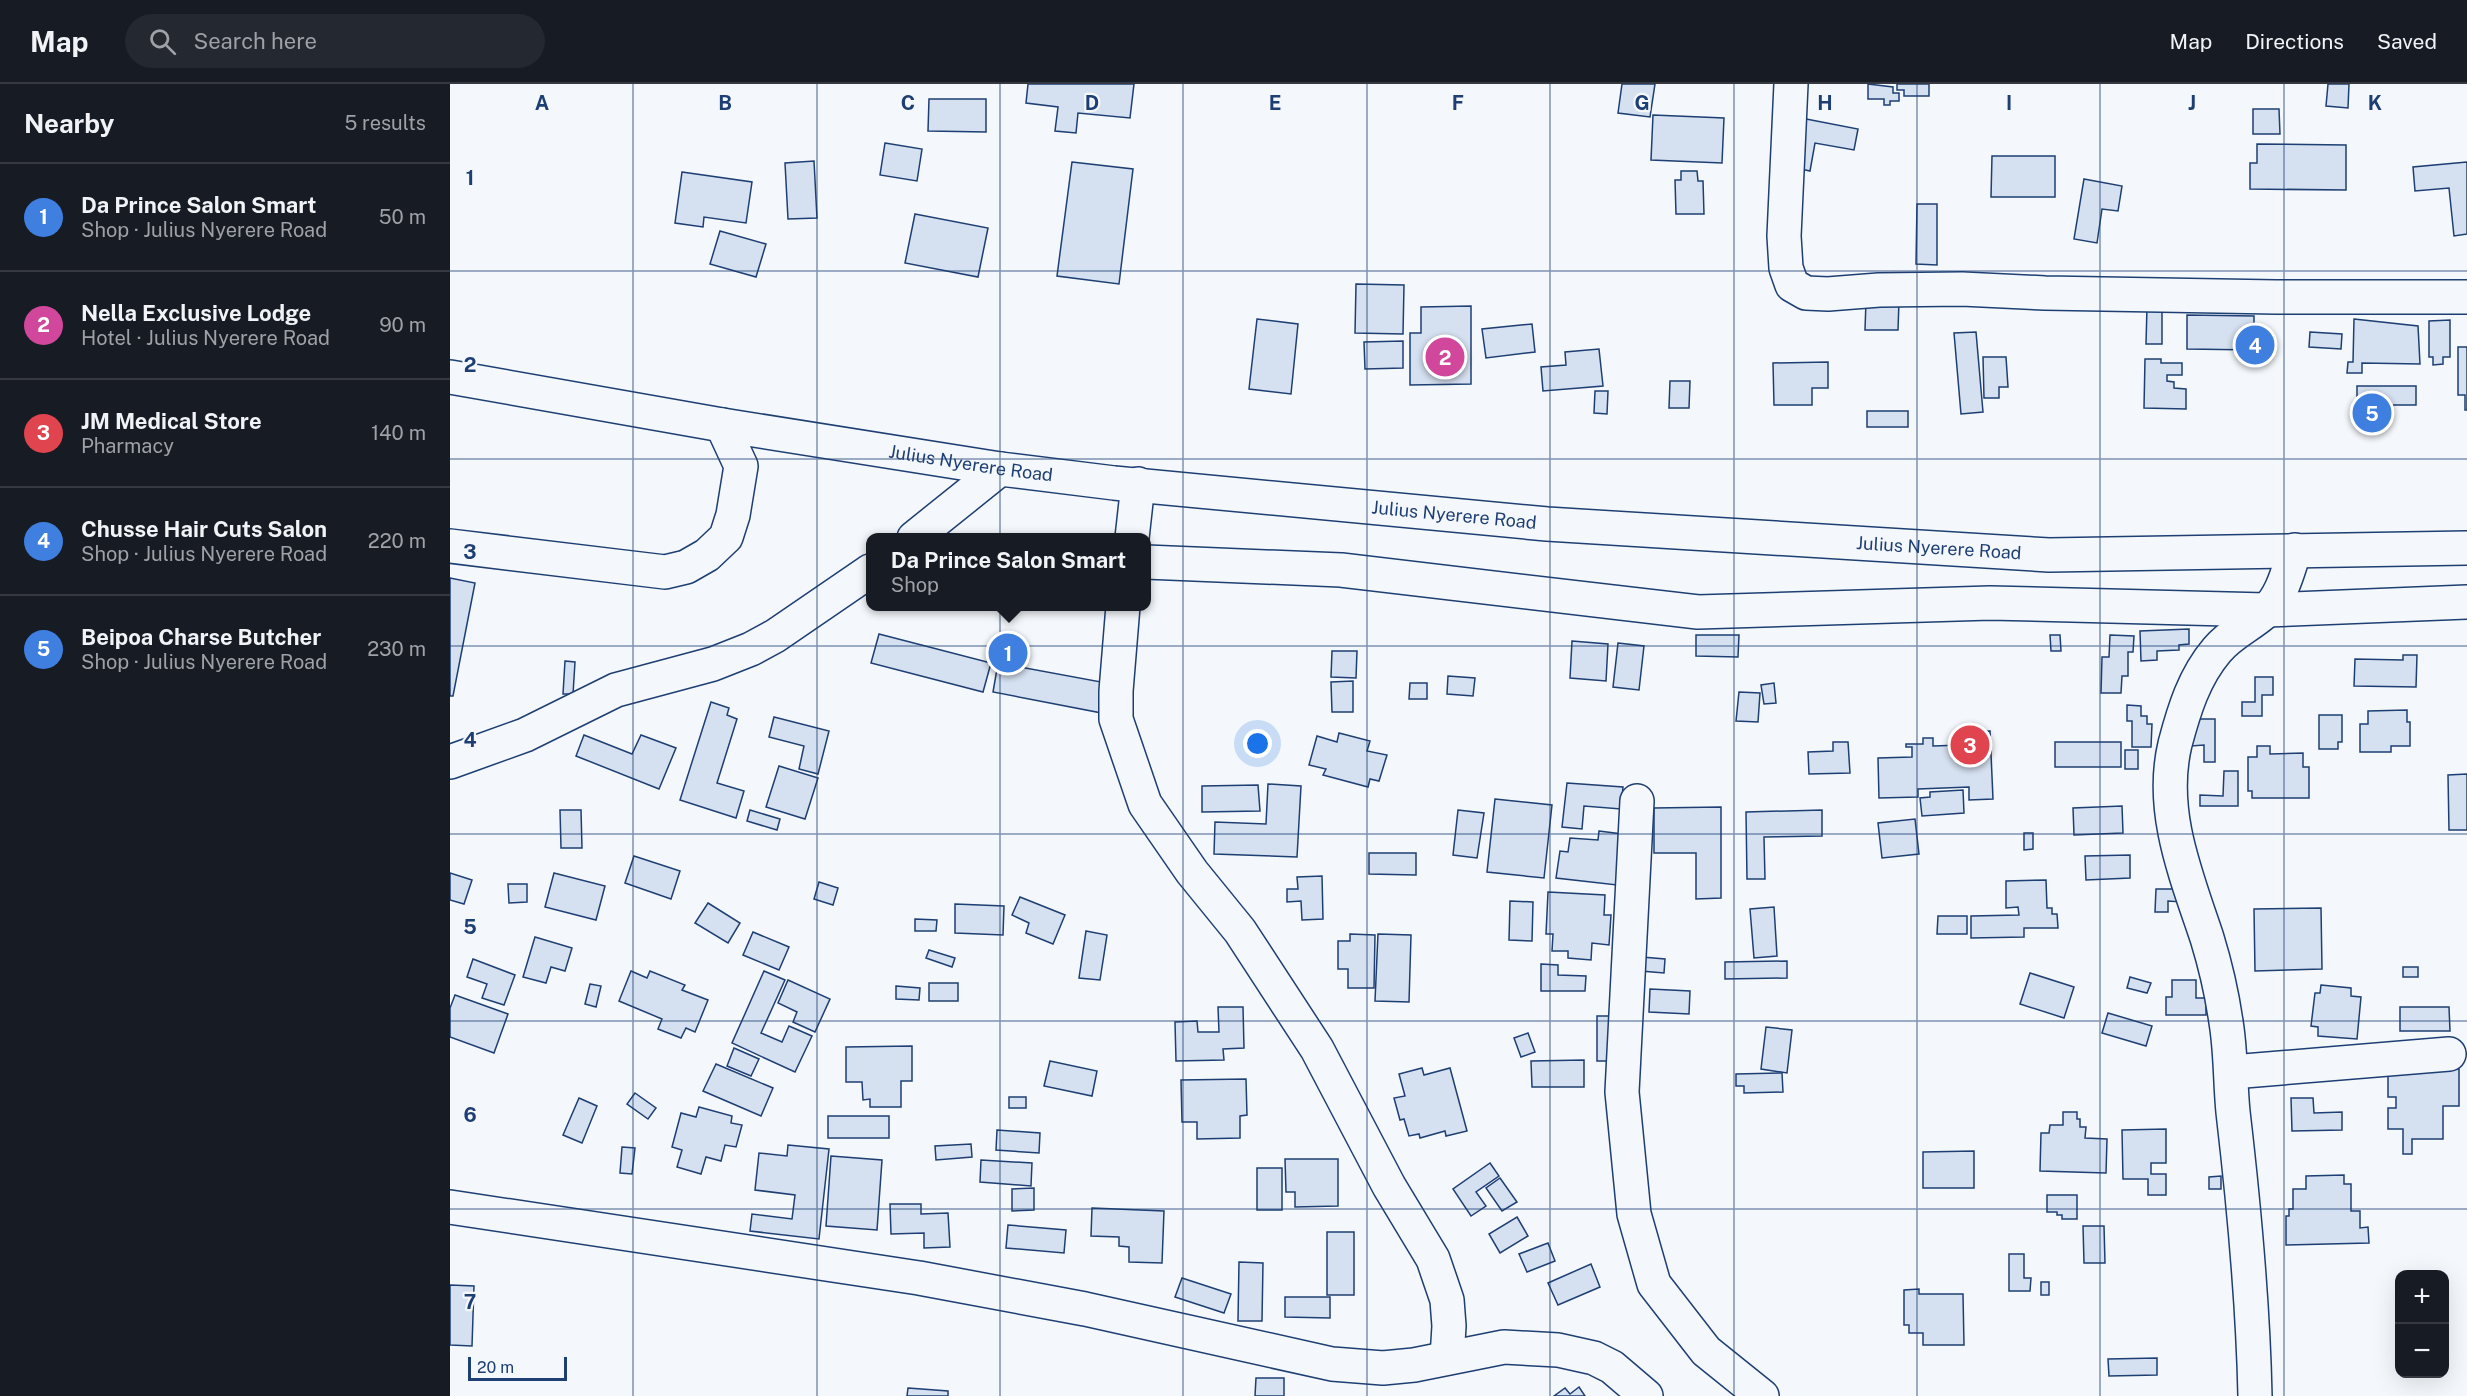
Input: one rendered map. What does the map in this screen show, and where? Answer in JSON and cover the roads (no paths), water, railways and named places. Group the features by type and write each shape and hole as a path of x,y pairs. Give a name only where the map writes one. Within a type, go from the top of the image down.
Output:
{"main road":[{"path":"1791,84 1784,236 1786,268 1792,285 1806,293 1962,288 2045,293 2276,297 2467,297"},
{"name":"Julius Nyerere Road","path":"450,377 722,425 1000,469 1547,524 2049,555 2467,548"},
{"path":"450,546 665,572 686,567 707,555 726,537 733,515 741,466 722,425"},
{"path":"919,533 1000,469"},
{"path":"1132,533 1138,484"},
{"path":"2255,1396 2247,1235 2225,1018 2214,966 2177,845 2170,805 2169,779 2175,745 2194,684 2204,666 2227,639 2266,610 2283,587 2295,550"},
{"path":"1151,562 1341,570 1698,612 1990,603 2266,610 2467,602"},
{"path":"450,762 525,735 616,690 713,664 751,649 775,636 866,574"},
{"path":"1123,611 1116,718 1145,804 1192,872 1240,931 1317,1049 1389,1185 1433,1259 1447,1300 1449,1326 1447,1358"},
{"path":"1637,801 1622,1092 1634,1214 1654,1284 1706,1352 1762,1396"},
{"path":"2232,1072 2450,1054"},
{"path":"450,1207 919,1278 1085,1309 1332,1364 1383,1368 1414,1365 1503,1347 1558,1350 1594,1358 1612,1367 1646,1396"}],"place":[{"name":"Chusse Hair Cuts Salon","path":"2255,345"},
{"name":"Nella Exclusive Lodge","path":"1445,357"},
{"name":"Beipoa Charse Butcher","path":"2372,413"},
{"name":"Da Prince Salon Smart","path":"1008,653"},
{"name":"JM Medical Store","path":"1970,745"}]}
